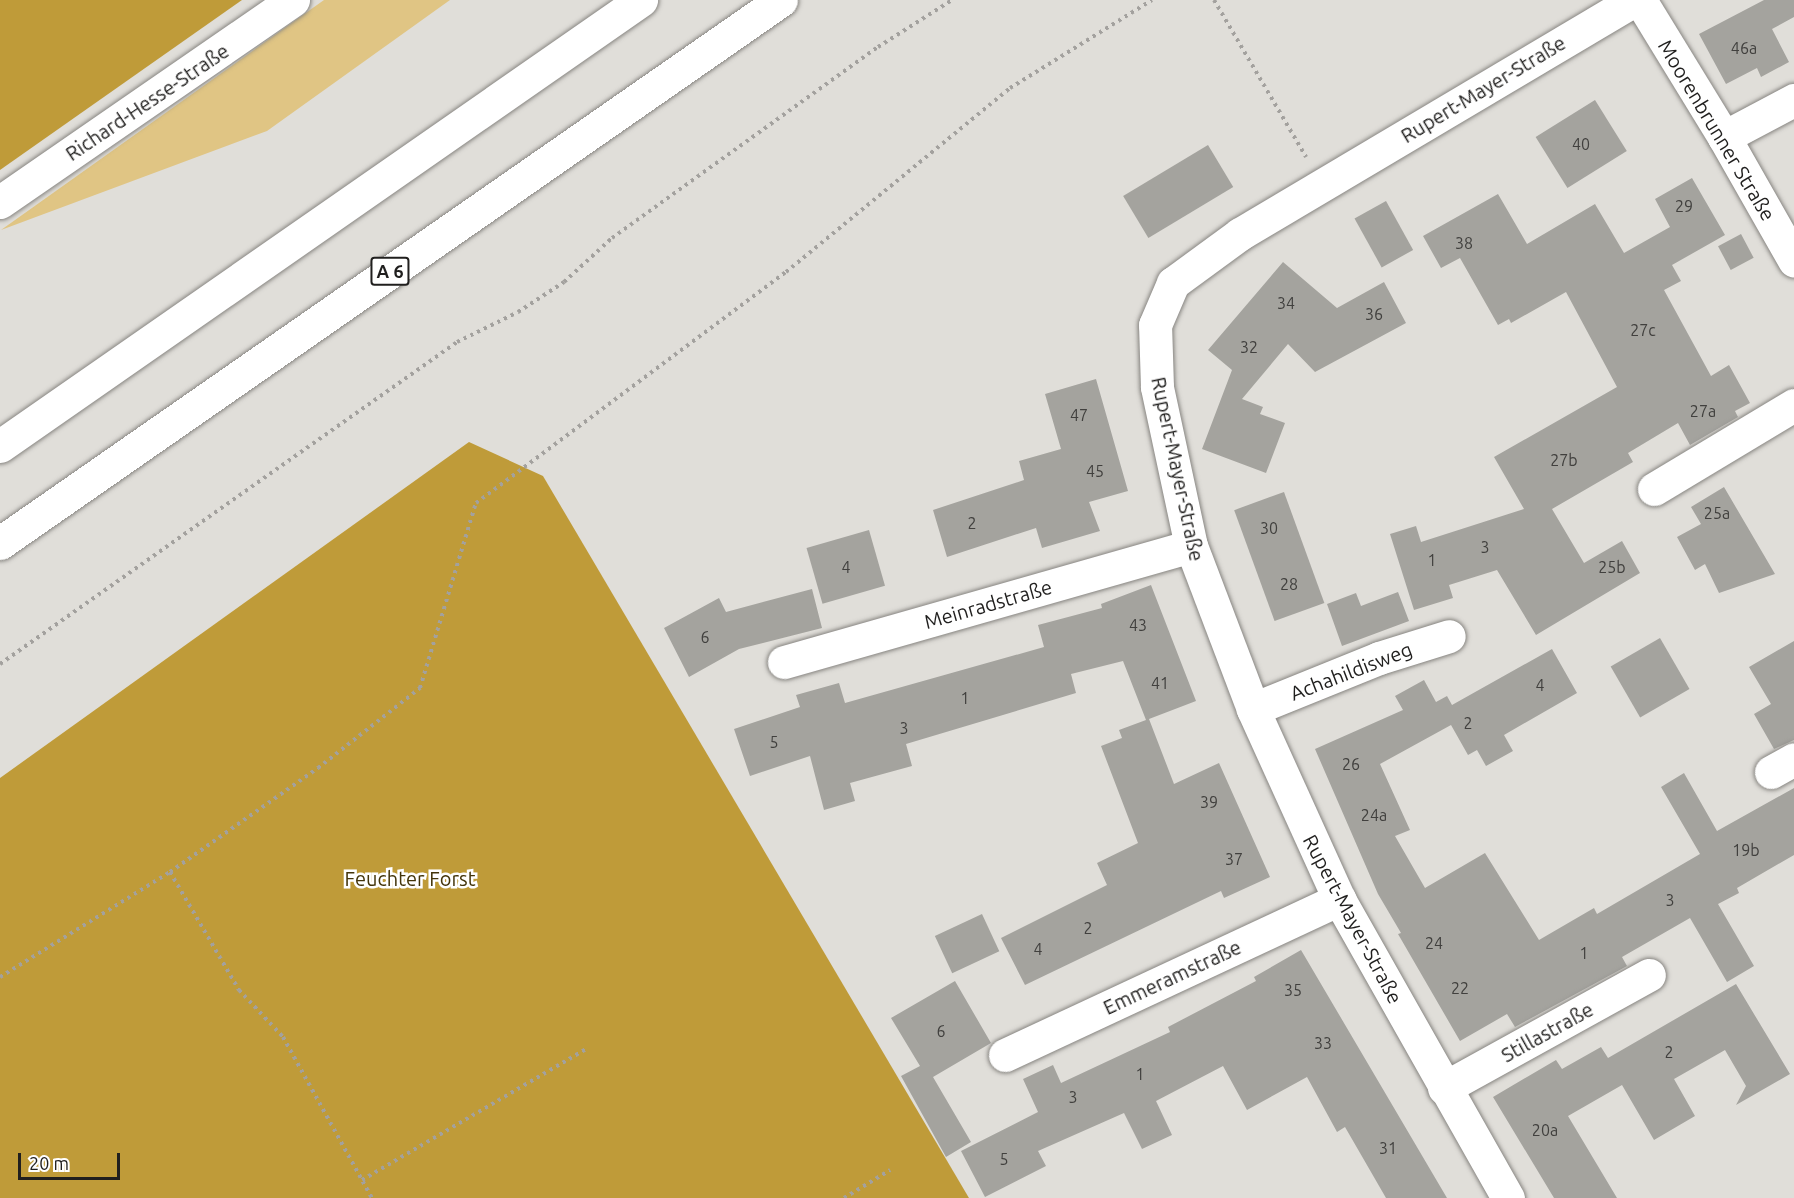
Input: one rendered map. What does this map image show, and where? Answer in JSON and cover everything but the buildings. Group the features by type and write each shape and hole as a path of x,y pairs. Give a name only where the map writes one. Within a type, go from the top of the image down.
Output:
{"main road":[{"name":"Richard-Hesse-Straße","path":"0,202 293,0"},
{"path":"0,446 641,0"},
{"name":"A 6","path":"0,543 781,0"},
{"name":"Rupert-Mayer-Straße","path":"1508,1198 1339,899 1253,709 1191,546 1157,387 1155,325 1173,284 1240,234 1634,0"},
{"name":"Moorenbrunner Straße","path":"1640,0 1724,137 1794,260"},
{"path":"1724,137 1794,100"},
{"path":"1654,489 1794,405"},
{"name":"Meinradstraße","path":"784,662 1191,546"},
{"name":"Achahildisweg","path":"1253,709 1379,658 1449,636"},
{"name":"Emmeramstraße","path":"1005,1055 1339,899"},
{"name":"Stillastraße","path":"1444,1088 1649,975"}],"path":[{"path":"0,664 457,342 518,312 564,282 612,238 878,47 952,0"},
{"path":"0,977 170,872 318,768 420,688 476,503 786,272 1010,88 1152,0"},
{"path":"1214,0 1322,184"},
{"path":"170,872 239,990 283,1037 372,1198"},
{"path":"362,1180 588,1048"},
{"path":"844,1198 890,1170"}],"shaded area":[{"path":"324,0 450,0 267,131 1,230"}],"green space":[{"path":"0,0 242,0 0,170"},
{"name":"Feuchter Forst","path":"469,442 543,476 969,1198 0,1198 0,778"}]}
